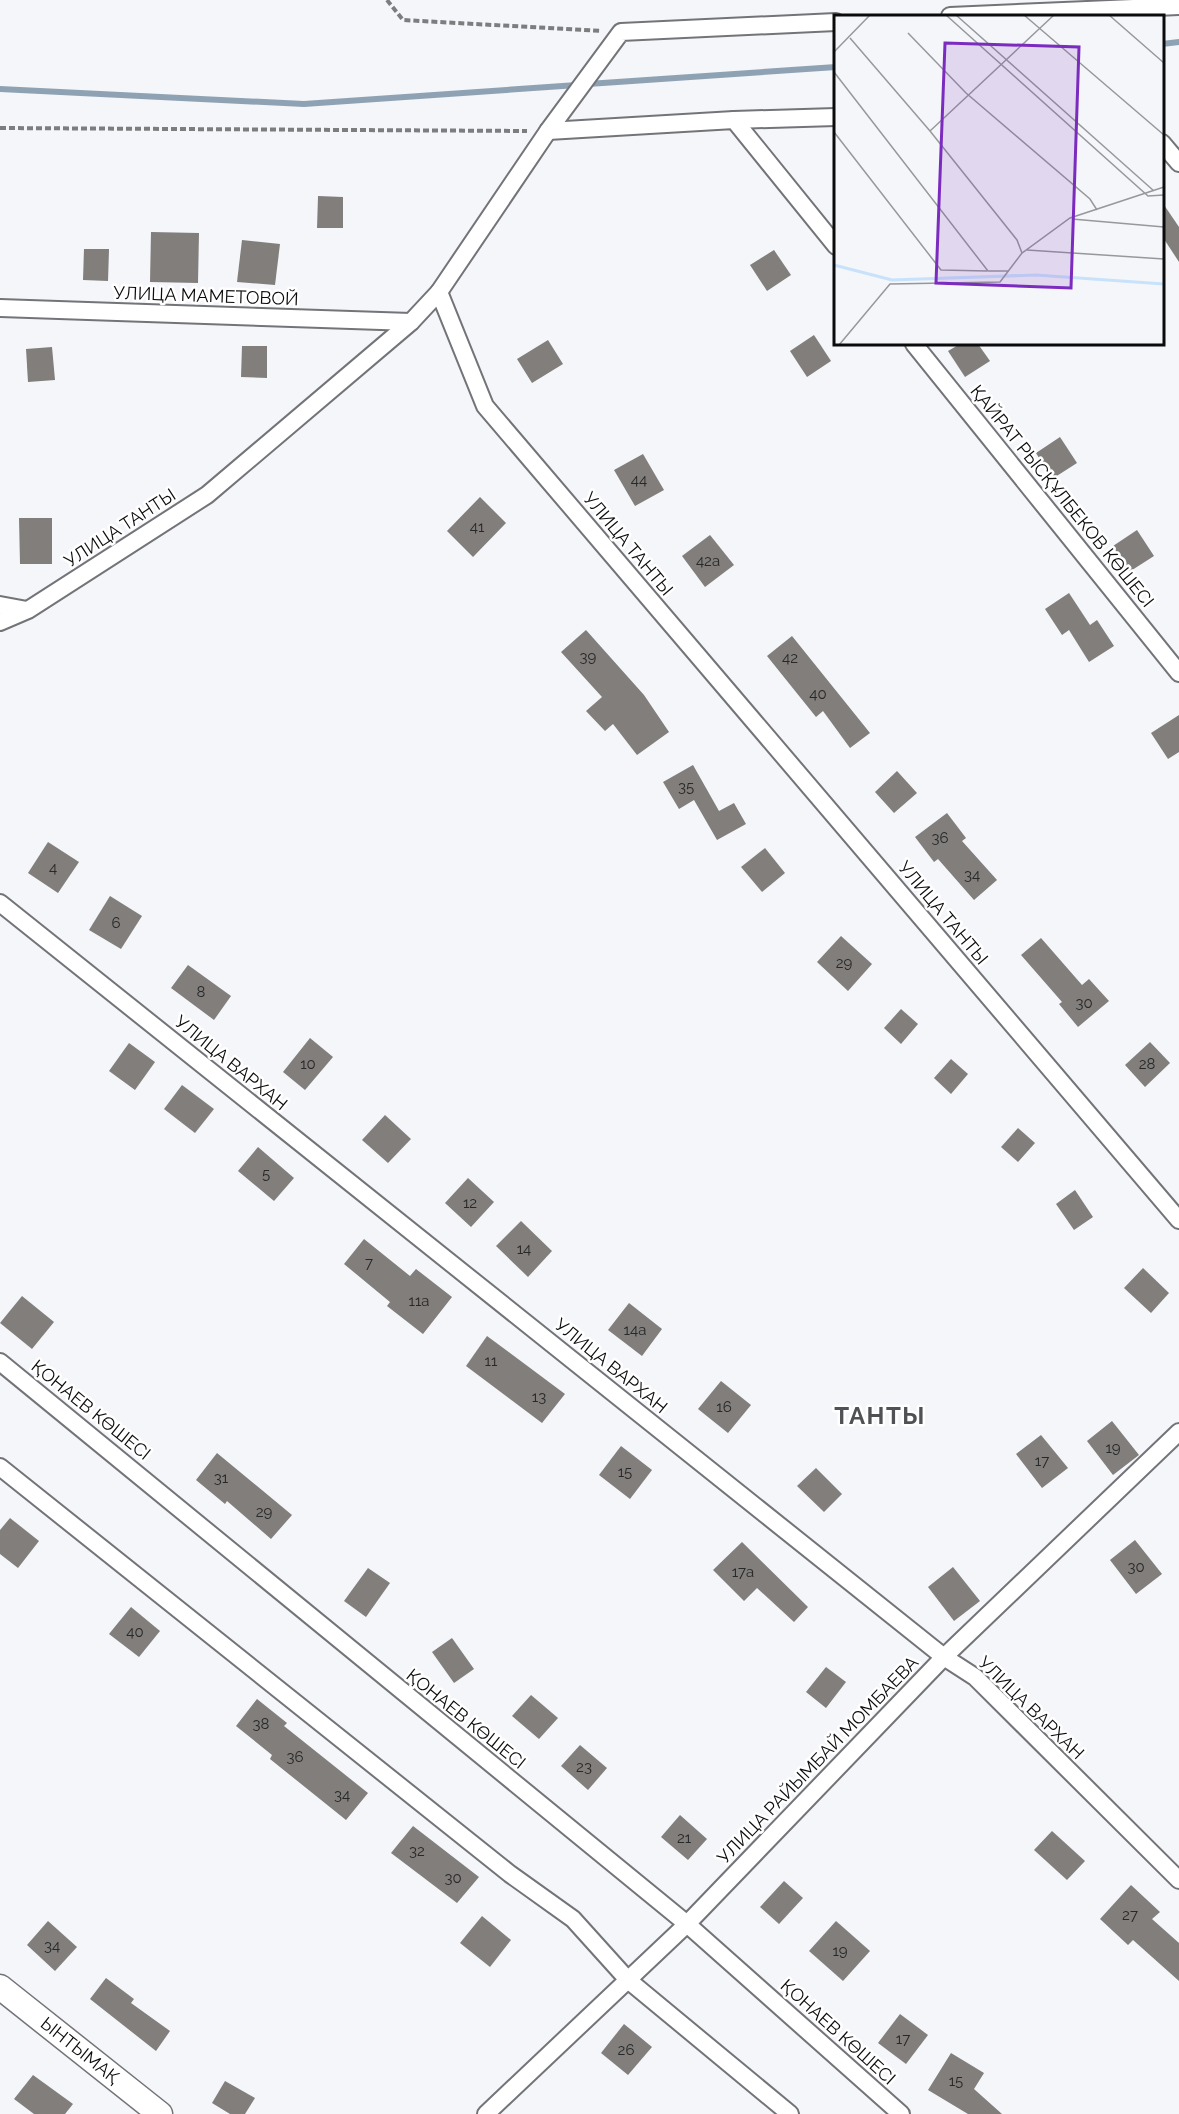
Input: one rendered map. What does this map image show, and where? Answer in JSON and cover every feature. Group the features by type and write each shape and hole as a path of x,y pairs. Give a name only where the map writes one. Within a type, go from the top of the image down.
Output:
{"street":[{"path":"973,15 1179,6"},
{"path":"439,292 548,131 621,32 834,22"},
{"path":"548,131 734,120 834,117"},
{"path":"734,120 834,244"},
{"path":"1164,145 1179,163"},
{"name":"УЛИЦА ТАНТЫ","path":"0,621 28,610 207,495 411,322 439,292 485,406 1179,1220"},
{"name":"УЛИЦА МАМЕТОВОЙ","path":"0,308 411,322"},
{"name":"ҚАЙРАТ РЫСҚҰЛБЕКОВ КӨШЕСІ","path":"915,345 1179,673"},
{"path":"0,604 28,610"},
{"name":"УЛИЦА ВАРХАН","path":"0,903 944,1657 975,1677 1179,1880"},
{"name":"ҚОНАЕВ КӨШЕСІ","path":"0,1362 687,1924 901,2114"},
{"name":"УЛИЦА РАЙЫМБАЙ МОМБАЕВА","path":"486,2114 687,1924 944,1657 1179,1432"},
{"path":"0,1467 510,1874 573,1919 628,1980 790,2114"},
{"name":"ЫНТЫМАҚ","path":"0,1987 160,2114"}],"path":[{"path":"387,0 403,20 621,32"},
{"path":"0,128 548,131"}],"building":[{"path":"318,196 343,197 343,228 317,228"},
{"path":"1164,205 1179,227 1179,262 1164,239"},
{"path":"151,232 199,233 198,283 150,282"},
{"path":"242,240 280,244 275,285 237,282"},
{"path":"84,249 109,249 108,281 83,280"},
{"path":"774,250 791,275 767,291 750,265"},
{"path":"814,335 831,361 807,377 790,351"},
{"path":"548,340 563,364 532,383 517,359"},
{"path":"958,345 979,345 990,361 965,377 948,351"},
{"path":"242,346 267,346 267,378 241,377"},
{"path":"52,347 55,380 28,382 26,349"},
{"path":"1060,437 1077,463 1052,479 1036,453"},
{"path":"643,454 664,490 635,506 614,470"},
{"path":"480,497 506,523 473,557 447,531"},
{"path":"19,518 52,518 52,564 20,564"},
{"path":"1137,530 1154,556 1129,572 1113,546"},
{"path":"710,535 734,565 705,587 682,556"},
{"path":"1069,593 1090,625 1097,620 1114,646 1089,662 1069,630 1062,635 1045,609"},
{"path":"586,630 644,695 669,732 637,755 613,724 605,731 586,711 602,697 561,652"},
{"path":"792,636 870,733 850,748 823,711 816,717 767,656"},
{"path":"1179,715 1179,752 1168,759 1151,733"},
{"path":"693,765 719,811 734,803 746,824 717,840 694,800 679,809 663,782"},
{"path":"897,771 917,793 894,813 875,792"},
{"path":"947,813 966,838 962,841 997,880 974,900 938,859 934,862 915,837"},
{"path":"48,842 79,862 58,893 28,873"},
{"path":"765,848 785,873 762,892 741,867"},
{"path":"110,896 142,916 121,949 89,930"},
{"path":"841,936 872,964 848,991 817,962"},
{"path":"1041,938 1082,985 1089,979 1109,1001 1078,1027 1059,1004 1062,1002 1021,955"},
{"path":"188,965 231,996 214,1020 171,988"},
{"path":"901,1009 918,1024 901,1044 884,1028"},
{"path":"310,1038 333,1057 305,1090 283,1072"},
{"path":"1150,1042 1170,1063 1145,1087 1125,1065"},
{"path":"129,1043 155,1062 135,1090 109,1071"},
{"path":"951,1059 968,1074 951,1094 934,1078"},
{"path":"182,1085 214,1109 195,1133 164,1109"},
{"path":"385,1115 411,1139 388,1163 362,1140"},
{"path":"1018,1128 1035,1143 1018,1162 1001,1147"},
{"path":"258,1147 294,1178 274,1201 238,1171"},
{"path":"468,1178 494,1202 471,1227 445,1203"},
{"path":"1075,1190 1093,1217 1074,1230 1056,1204"},
{"path":"521,1221 552,1251 528,1277 496,1246"},
{"path":"364,1239 410,1276 416,1269 452,1297 423,1334 387,1306 390,1302 344,1264"},
{"path":"1143,1268 1169,1293 1151,1313 1124,1288"},
{"path":"22,1296 54,1322 32,1349 0,1323"},
{"path":"629,1303 662,1329 642,1356 608,1330"},
{"path":"487,1336 565,1394 542,1423 466,1366"},
{"path":"721,1381 751,1405 728,1433 698,1409"},
{"path":"1112,1421 1139,1455 1113,1475 1087,1441"},
{"path":"1041,1435 1068,1468 1042,1488 1016,1454"},
{"path":"621,1446 652,1470 630,1499 599,1475"},
{"path":"217,1453 292,1515 271,1539 227,1501 225,1504 196,1480"},
{"path":"816,1468 842,1494 824,1512 797,1486"},
{"path":"10,1518 39,1541 18,1568 0,1554 0,1530"},
{"path":"1135,1540 1162,1574 1136,1594 1110,1560"},
{"path":"742,1542 808,1607 794,1622 757,1588 744,1601 713,1570"},
{"path":"953,1567 980,1601 954,1621 928,1587"},
{"path":"368,1568 390,1583 366,1617 344,1601"},
{"path":"131,1607 160,1631 139,1657 109,1634"},
{"path":"452,1638 474,1669 454,1683 432,1652"},
{"path":"826,1667 846,1682 826,1708 806,1692"},
{"path":"531,1695 558,1718 539,1739 512,1716"},
{"path":"257,1699 287,1723 284,1726 368,1793 346,1820 270,1759 272,1755 236,1726"},
{"path":"580,1745 607,1768 588,1790 561,1766"},
{"path":"680,1815 707,1839 688,1860 661,1837"},
{"path":"413,1826 479,1877 457,1903 391,1853"},
{"path":"1052,1831 1085,1861 1067,1880 1034,1850"},
{"path":"784,1881 803,1898 779,1924 760,1907"},
{"path":"1131,1885 1160,1912 1152,1919 1179,1943 1179,1981 1133,1940 1128,1945 1100,1919"},
{"path":"482,1916 511,1940 490,1967 460,1943"},
{"path":"48,1921 77,1947 55,1971 27,1945"},
{"path":"836,1921 870,1951 843,1981 809,1951"},
{"path":"106,1978 134,1999 131,2003 170,2031 156,2051 90,1999"},
{"path":"900,2014 928,2035 906,2064 878,2043"},
{"path":"624,2024 652,2047 628,2075 601,2053"},
{"path":"951,2053 984,2073 974,2089 1002,2114 968,2114 928,2090"},
{"path":"33,2075 73,2104 65,2114 34,2114 14,2099"},
{"path":"225,2081 255,2098 245,2114 230,2114 212,2103"}],"waterway":[{"path":"1164,44 1179,42"},
{"path":"588,84 834,67"},
{"path":"0,89 304,104 577,85"}],"district":[{"name":"ТАНТЫ","path":"880,1416"}]}
